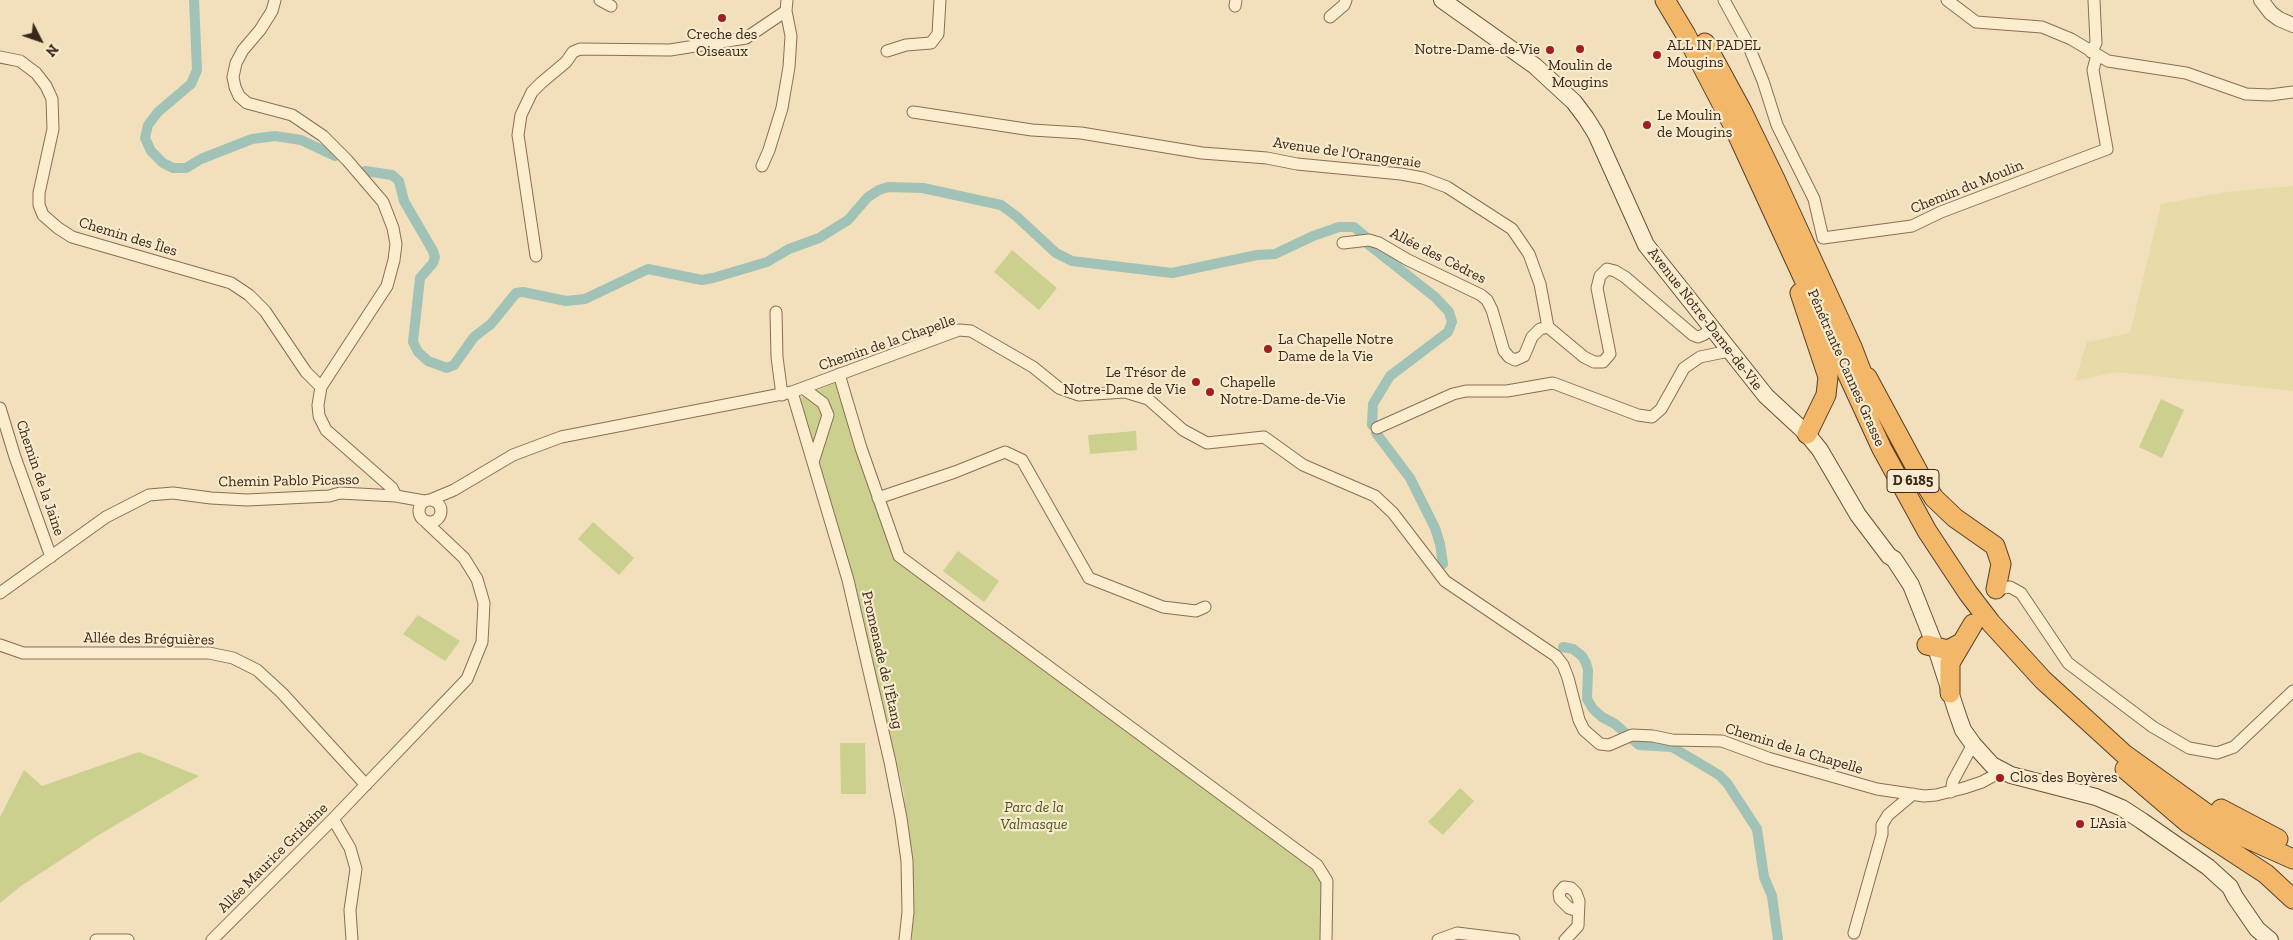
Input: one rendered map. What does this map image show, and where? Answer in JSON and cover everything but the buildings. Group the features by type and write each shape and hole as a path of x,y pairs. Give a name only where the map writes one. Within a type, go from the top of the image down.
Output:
{"highway":[{"name":"Pénétrante Cannes Grasse","path":"1665,0 1686,35 1764,190 1882,449 1910,502 1968,593 1991,623 2043,680 2118,749 2163,784 2217,821 2246,838 2293,859"},
{"name":"Pénétrante Cannes Grasse","path":"1679,0 1742,111 1852,348 1889,435 1953,550 2009,626 2087,706 2173,777 2219,808 2293,846"},
{"path":"1764,190 1827,372 1826,395 1805,425"},
{"path":"1852,348 1934,498 1955,518 1995,546 2000,564 1996,589"},
{"path":"1950,693 1949,668 1973,624"},
{"path":"1932,647 1952,649 1961,643"},
{"path":"2043,680 2087,732 2159,800 2188,823 2266,874 2293,898"}],"main road":[{"name":"Avenue Notre-Dame-de-Vie","path":"1442,0 1535,66 1574,102 1596,134 1646,246 1766,396 1805,425 1858,515 1890,556 1890,562 1908,588 1971,748"},
{"name":"Avenue Notre-Dame-de-Vie","path":"1932,647 1956,729 1971,748 1992,765 1998,773 2020,786 2094,802 2120,815 2203,872 2226,892 2235,897 2258,929 2270,940"}],"street":[{"path":"275,0 272,10 260,30 243,50 236,63 233,76 235,88 247,103 292,115 323,136 347,160 383,202 390,215 396,244 387,286 320,387 318,398 319,416 326,430 422,518 433,522 441,512"},
{"path":"600,0 611,6"},
{"path":"887,52 906,45 931,43 938,34 940,0"},
{"path":"1330,17 1344,5 1346,0"},
{"name":"Chemin du Moulin","path":"1724,0 1757,66 1777,125 1814,200 1823,238 1912,226 1942,212 2107,149 2093,70 2094,54"},
{"path":"1947,0 1976,22 2042,27 2071,39 2108,61 2186,73 2246,94 2270,95 2293,92"},
{"path":"2094,0 2096,43 2094,54"},
{"path":"2262,0 2279,20 2293,25"},
{"path":"762,166 782,108 789,67 791,36 787,6"},
{"path":"536,256 518,135 521,115 532,92 541,82 566,62 573,52 580,49 691,48 702,44 746,38 787,6"},
{"name":"Chemin des Îles","path":"0,57 20,61 36,73 46,86 52,99 53,129 39,193 39,205 43,215 72,237 231,283 248,295 264,311 306,372 320,387"},
{"name":"Avenue de l'Orangeraie","path":"913,112 1032,130 1081,133 1202,153 1258,156 1297,164 1401,174 1423,178 1447,187 1512,229 1529,254 1540,284 1548,327"},
{"name":"Allée des Cèdres","path":"1343,243 1365,240 1379,243 1408,260 1481,295 1487,300 1492,310 1502,346 1508,358 1519,360 1524,356 1532,337 1540,329 1548,327"},
{"path":"1548,327 1584,357 1594,362 1603,362 1610,354 1597,288 1600,276 1607,269 1625,277 1693,335 1698,337 1712,329"},
{"name":"Promenade de l'Étang","path":"776,312 777,356 792,392 848,580 901,818 906,861 908,912 905,940"},
{"name":"Chemin de la Chapelle","path":"427,500 454,490 513,455 561,437 792,392 959,330 971,331 1033,367 1059,388 1079,395 1125,392 1148,399 1183,430 1208,443 1264,437 1303,466 1375,496 1393,513 1445,581 1556,656 1563,665 1568,678 1575,710 1584,730 1600,744 1609,745 1628,737 1653,736 1672,740 1722,741 1777,761 1877,789 1911,794 1936,795 1951,792 1982,782 1998,773"},
{"path":"1377,428 1453,394 1466,391 1508,391 1553,382 1638,415 1652,417 1661,409 1684,368 1700,357 1729,351"},
{"path":"838,374 896,552 1317,865 1327,881 1326,940"},
{"path":"792,392 823,403 828,415 813,462"},
{"name":"Chemin de la Jaine","path":"0,408 51,557"},
{"path":"878,498 955,472 1006,452 1022,460 1089,578 1163,607 1196,611 1205,607"},
{"name":"Chemin de la Chapelle","path":"441,512 454,490"},
{"name":"Chemin Pablo Picasso","path":"0,593 106,517 149,495 173,493 247,500 329,496 340,493 395,493 427,500"},
{"path":"422,518 419,507 427,500 436,502 441,512 449,543"},
{"name":"Allée Maurice Gridaine","path":"212,940 333,819 466,679 482,642 484,603 477,579 464,558 422,518"},
{"path":"1996,589 2010,587 2021,593 2068,662 2152,727 2189,748 2217,753 2234,747 2293,691"},
{"name":"Allée des Bréguières","path":"0,645 23,653 209,653 233,658 257,670 282,692 366,785"},
{"path":"1951,792 1953,781 1971,748"},
{"path":"1854,933 1882,834 1882,825 1888,815 1911,794"},
{"path":"333,819 350,848 356,869 350,910 352,940"},
{"path":"1565,940 1578,926 1578,911"},
{"path":"1438,940 1457,933 1514,940"},
{"path":"96,940 128,940"}],"shaded area":[{"path":"2293,186 2293,391 2116,372 2075,381 2087,342 2130,333 2161,204 2226,192"}],"green space":[{"path":"1012,250 1057,288 1039,310 994,272"},
{"name":"Parc de la Valmasque","path":"835,383 896,560 1333,885 1332,940 912,940 904,794 855,586 800,403 801,397"},
{"path":"2161,399 2184,410 2162,458 2139,447"},
{"path":"1136,431 1137,450 1090,454 1088,435"},
{"path":"593,522 634,558 619,575 578,539"},
{"path":"958,551 999,581 984,602 943,571"},
{"path":"418,615 460,641 445,661 403,634"},
{"path":"840,743 865,743 866,794 841,794"},
{"path":"139,752 199,776 97,836 21,886 0,903 0,817 24,770 42,786"},
{"path":"1460,788 1474,801 1443,835 1428,822"}],"waterway":[{"path":"194,0 197,70 191,84 158,112 148,125 145,138 151,151 163,163 173,168 186,168 201,159 252,139 275,136 301,140 335,156"},
{"path":"365,171 392,175 399,181 404,201 433,251 435,257 433,263 420,278 413,342 418,352 428,361 447,368 454,365 474,337 491,324 516,293 523,292 566,301 585,299 648,269 702,280 713,278 767,262 789,249 819,238 848,220 868,197 888,187 923,188 1001,205 1016,216 1056,253 1072,261 1172,273 1257,255 1275,254 1313,236 1339,227 1354,227 1365,236 1368,244 1435,297 1449,312 1452,322 1448,332 1390,376 1373,404 1372,425"},
{"path":"1376,433 1410,478 1435,528 1443,564"},
{"path":"1563,647 1573,649 1582,656 1586,663 1588,670 1587,699 1593,709 1602,717 1615,724 1639,745 1672,747 1719,775 1727,783 1757,829 1764,877 1772,896 1778,940"}],"place":[{"name":"Creche des Oiseaux","path":"722,18"},
{"name":"Moulin de Mougins","path":"1580,49"},
{"name":"Notre-Dame-de-Vie","path":"1550,50"},
{"name":"ALL IN PADEL Mougins","path":"1657,55"},
{"name":"Le Moulin de Mougins","path":"1647,125"},
{"name":"La Chapelle Notre Dame de la Vie","path":"1268,349"},
{"name":"Le Trésor de Notre-Dame de Vie","path":"1196,382"},
{"name":"Chapelle Notre-Dame-de-Vie","path":"1210,392"},
{"name":"Clos des Boyères","path":"2000,778"},
{"name":"L'Asia","path":"2080,824"}]}
